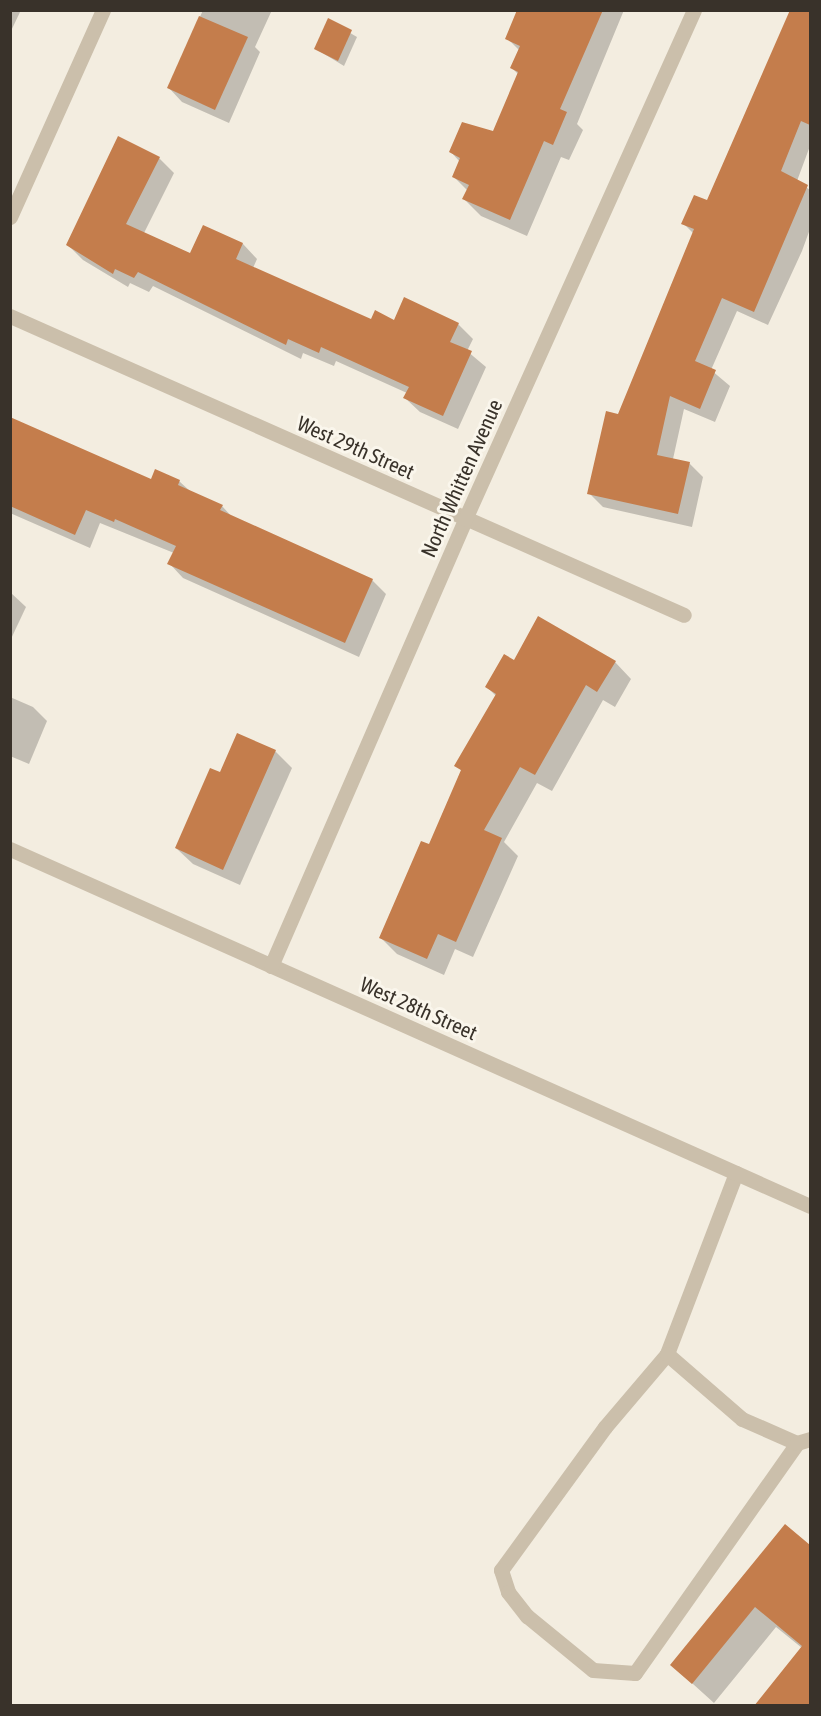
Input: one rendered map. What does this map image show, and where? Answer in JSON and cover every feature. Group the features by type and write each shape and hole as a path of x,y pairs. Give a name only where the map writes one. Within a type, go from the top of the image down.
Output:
{"street":[{"path":"10,217 103,10"},
{"name":"North Whitten Avenue","path":"271,966 465,519 694,10"},
{"name":"West 29th Street","path":"10,316 684,615"},
{"name":"West 28th Street","path":"10,849 810,1206"},
{"path":"667,1354 742,1419 804,1441 635,1673 593,1670 527,1616 508,1592 501,1570 605,1427 667,1354 736,1173"}],"building":[{"path":"517,10 603,10 560,109 567,112 553,145 544,141 510,220 462,199 469,185 452,177 460,158 449,152 462,122 493,131 518,72 510,68 520,46 505,39"},
{"path":"790,10 810,10 810,125 801,121 781,171 808,185 754,312 722,298 695,361 716,370 700,409 670,396 657,455 690,462 678,514 587,494 606,411 618,414 694,229 681,224 694,195 707,200"},
{"path":"199,16 248,37 215,110 167,88"},
{"path":"328,18 352,30 338,61 314,49"},
{"path":"118,136 160,157 126,224 190,253 203,225 243,243 236,259 371,319 375,310 394,320 404,297 459,323 450,342 472,351 443,416 403,398 409,387 321,347 319,353 288,339 286,345 138,272 134,278 115,269 113,274 66,245"},
{"path":"10,417 151,479 155,469 180,480 178,485 223,505 220,510 373,579 345,643 167,564 176,546 115,519 114,522 86,510 75,535 10,506"},
{"path":"538,616 616,661 597,692 586,685 535,775 520,767 484,830 502,838 456,942 438,934 427,959 379,938 421,841 429,844 461,770 454,766 496,694 485,687 504,654 514,660"},
{"path":"237,733 276,750 223,870 175,848 210,768 220,772"},
{"path":"785,1524 810,1545 810,1706 754,1706 802,1646 755,1607 692,1684 670,1665"}]}
